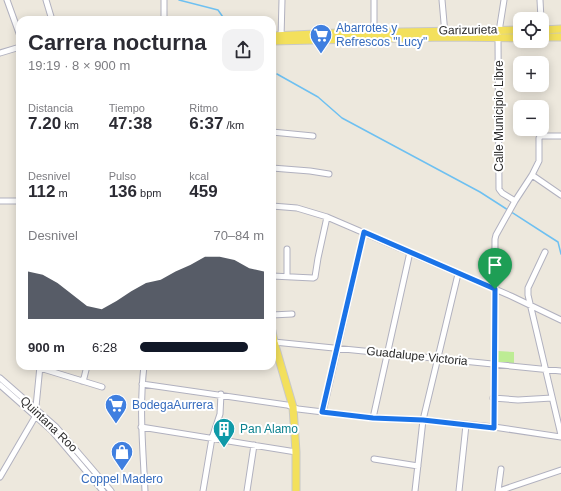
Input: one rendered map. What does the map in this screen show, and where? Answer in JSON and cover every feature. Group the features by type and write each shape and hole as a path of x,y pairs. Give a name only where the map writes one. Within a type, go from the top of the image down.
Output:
{"main road":[{"name":"Garizurieta","path":"276,37 445,34 513,30"},
{"path":"549,30 561,30"},
{"name":"Garizurieta","path":"445,34 513,38"},
{"path":"549,37 561,37"},
{"name":"Garizurieta","path":"276,40 281,38"},
{"path":"276,349 293,407 296,452 296,491"}],"street":[{"path":"7,0 16,25"},
{"path":"46,0 51,16"},
{"path":"164,0 164,16"},
{"path":"281,38 282,0"},
{"path":"374,0 374,35"},
{"path":"442,0 445,34"},
{"name":"Calle Municipio Libre","path":"504,0 498,38 500,189 502,193 514,203"},
{"path":"540,0 541,12"},
{"path":"0,53 16,48"},
{"path":"276,132 313,136"},
{"path":"494,428 495,239 539,161 539,138 541,136 561,136"},
{"path":"276,168 329,174"},
{"path":"532,175 561,195"},
{"path":"0,201 16,201"},
{"path":"276,206 297,208 327,217 495,289 561,320"},
{"path":"276,276 315,277 327,217"},
{"path":"322,412 364,232"},
{"path":"287,276 288,249"},
{"path":"373,418 410,252"},
{"path":"142,384 287,404 298,409 322,412 373,418 423,420 561,436 529,304 528,288 545,252"},
{"path":"415,491 423,420 458,274"},
{"path":"276,315 292,314"},
{"name":"Guadalupe Victoria","path":"276,342 561,371"},
{"path":"0,477 35,417 40,370"},
{"path":"49,370 102,387"},
{"path":"82,381 86,370"},
{"path":"144,370 141,427 145,491"},
{"name":"Quintana Roo","path":"0,378 56,427 111,491"},
{"name":"Quintana Roo","path":"0,385 52,431 103,491"},
{"path":"203,491 212,438 220,414 221,394"},
{"path":"493,398 518,400 552,398"},
{"path":"459,491 466,425"},
{"path":"141,427 296,452"},
{"path":"246,491 254,445"},
{"path":"374,459 418,466"},
{"path":"500,469 498,491 561,470"}],"green space":[{"path":"498,351 514,352 514,365 498,362"}],"waterway":[{"path":"179,0 218,10 222,16"},
{"path":"277,74 318,97 342,118 480,192 558,242 561,254"}],"place":[{"name":"Abarrotes y Refrescos \"Lucy\"","path":"321,54"},
{"name":"BodegaAurrera","path":"116,424"},
{"name":"Pan Alamo","path":"224,448"},
{"name":"Coppel Madero","path":"122,472"}],"route":[{"path":"364,232 495,289 493,398 494,428 423,420 373,418 322,412 364,232"}]}
